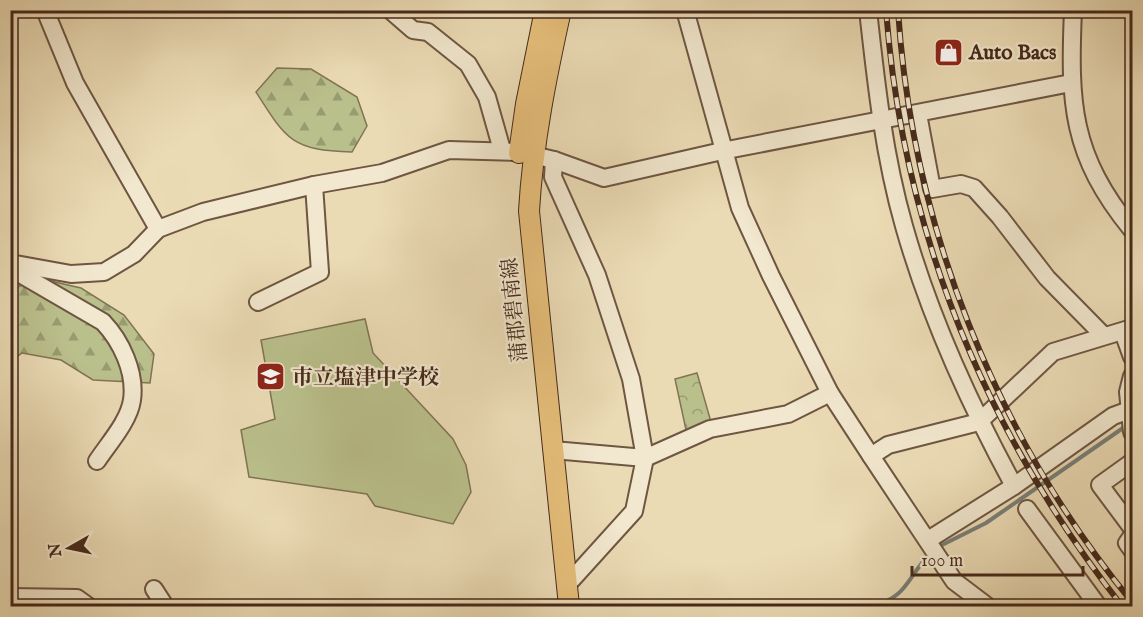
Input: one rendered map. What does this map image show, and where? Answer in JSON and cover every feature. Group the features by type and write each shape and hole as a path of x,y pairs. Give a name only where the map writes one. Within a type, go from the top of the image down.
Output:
{"main road":[{"name":"蒲郡碧南線","path":"545,10 518,152 516,215 556,606"},
{"name":"蒲郡碧南線","path":"561,10 540,104 518,152 529,211 569,606"}],"street":[{"path":"45,10 75,83 158,229"},
{"path":"390,10 413,30 428,32 468,64 518,152"},
{"path":"685,10 722,151 740,208 771,276 830,393 954,581 987,606"},
{"path":"868,10 881,121 903,225 938,330 979,422 1014,486"},
{"path":"1073,10 1071,83 1075,119 1093,172 1107,199 1132,230"},
{"path":"10,263 71,274 104,272 134,254 158,229 203,212 314,185 382,173 448,150 518,152 554,160 604,178 722,151 1071,83"},
{"path":"918,114 932,189 961,184 974,188 1000,217 1047,278 1103,335"},
{"path":"554,160 553,177 597,274 631,379 645,458 634,511 567,585"},
{"path":"258,302 320,272 314,185"},
{"path":"10,268 103,322 114,334 125,354 132,400 121,424 97,461"},
{"path":"872,456 888,445 979,422 1053,352 1103,335 1128,330 1132,357"},
{"path":"1132,376 1128,392 1132,432"},
{"path":"553,450 645,458 710,429 788,414 830,393"},
{"path":"933,547 1113,416 1131,410"},
{"path":"1132,462 1100,485 1132,528"},
{"path":"1027,509 1098,606"},
{"path":"1132,536 1127,543 1132,550"},
{"path":"154,589 165,606"},
{"path":"12,606 10,598 77,598 88,606"}],"green space":[{"path":"277,68 311,69 357,97 367,126 352,152 316,149 293,140 284,132 256,92"},
{"path":"37,278 81,288 124,315 154,354 150,383 93,380 61,360 22,353 11,361 11,290"},
{"path":"365,319 373,353 453,439 466,465 471,492 453,524 375,506 367,494 249,477 241,430 275,419 261,340"},
{"path":"697,373 713,429 688,439 675,379"}],"waterway":[{"path":"936,548 986,523 1123,428"},
{"path":"872,606 893,598 900,592 931,553"}],"railway":[{"path":"886,10 895,92 911,173 932,250 959,326 992,399 1030,470 1073,539 1122,606"},
{"path":"898,10 906,91 921,170 942,248 969,324 1001,398 1040,469 1083,537 1132,602"}],"place":[{"name":"Auto Bacs","path":"948,52"},
{"name":"市立塩津中学校","path":"271,377"}]}
